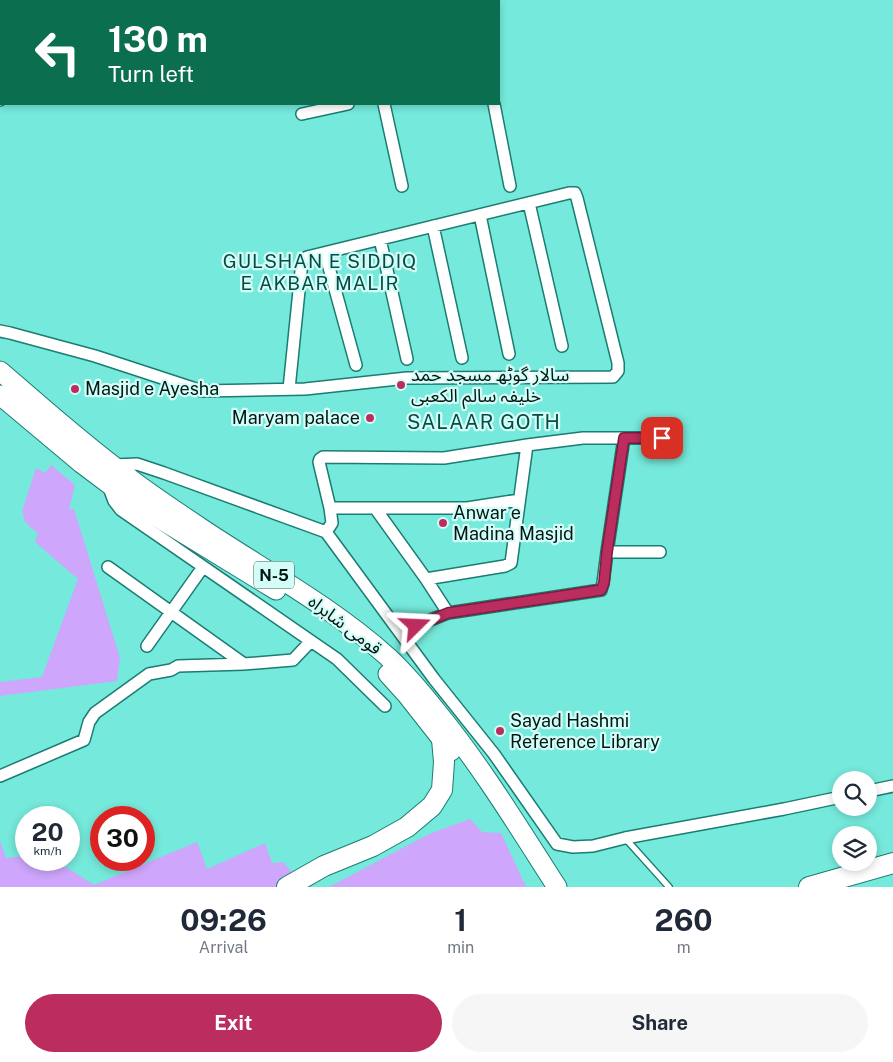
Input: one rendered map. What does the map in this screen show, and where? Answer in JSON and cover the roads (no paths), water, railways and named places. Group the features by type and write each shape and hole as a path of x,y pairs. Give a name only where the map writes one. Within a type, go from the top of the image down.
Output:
{"highway":[{"name":"قومی شاہراہ","path":"0,371 128,478 202,529 330,611 389,658 415,685 450,727 480,769 543,887"},
{"name":"قومی شاہراہ","path":"0,395 81,463 137,505 314,614 386,671 508,821 557,887"},
{"path":"287,887 324,866 373,846 407,827 432,806 442,790 444,762 442,739"},
{"path":"809,887 893,863"}],"street":[{"path":"302,114 343,105"},
{"path":"384,105 402,186"},
{"path":"494,105 510,186"},
{"path":"0,332 95,356 202,391 305,389 407,378 613,377 618,371 618,363 575,193 307,257 302,261 289,389"},
{"path":"529,203 562,346"},
{"path":"480,215 509,354"},
{"path":"433,226 462,358"},
{"path":"380,239 407,359"},
{"path":"325,252 356,364"},
{"path":"326,532 332,523 320,462 320,458 323,457 444,458 583,438 662,438"},
{"path":"400,632 448,613 601,590 604,583 624,438"},
{"path":"426,579 505,566 511,563 527,445"},
{"path":"112,465 137,464 326,532 434,679 494,754 556,844 573,847 593,846 832,799"},
{"path":"107,483 114,501 121,510 337,659 385,706"},
{"path":"330,508 467,508 520,500"},
{"path":"375,508 448,613"},
{"path":"607,552 660,552"},
{"path":"108,567 244,664"},
{"path":"147,646 203,567"},
{"path":"0,776 84,740 89,722 96,712 149,674 171,670 178,666 293,660 310,641"},
{"path":"877,789 893,786"}],"lane":[{"path":"626,838 669,887"}],"place":[{"name":"سالار گوٹھ مسجد حمد خلیفہ سالم الکعبی","path":"401,385"},
{"name":"Masjid e Ayesha","path":"75,389"},
{"name":"Maryam palace","path":"370,418"},
{"name":"Anwar e Madina Masjid","path":"443,523"},
{"name":"Sayad Hashmi Reference Library","path":"500,731"}],"district":[{"name":"GULSHAN E SIDDIQ E AKBAR MALIR","path":"320,272"},
{"name":"SALAAR GOTH","path":"484,422"}]}
